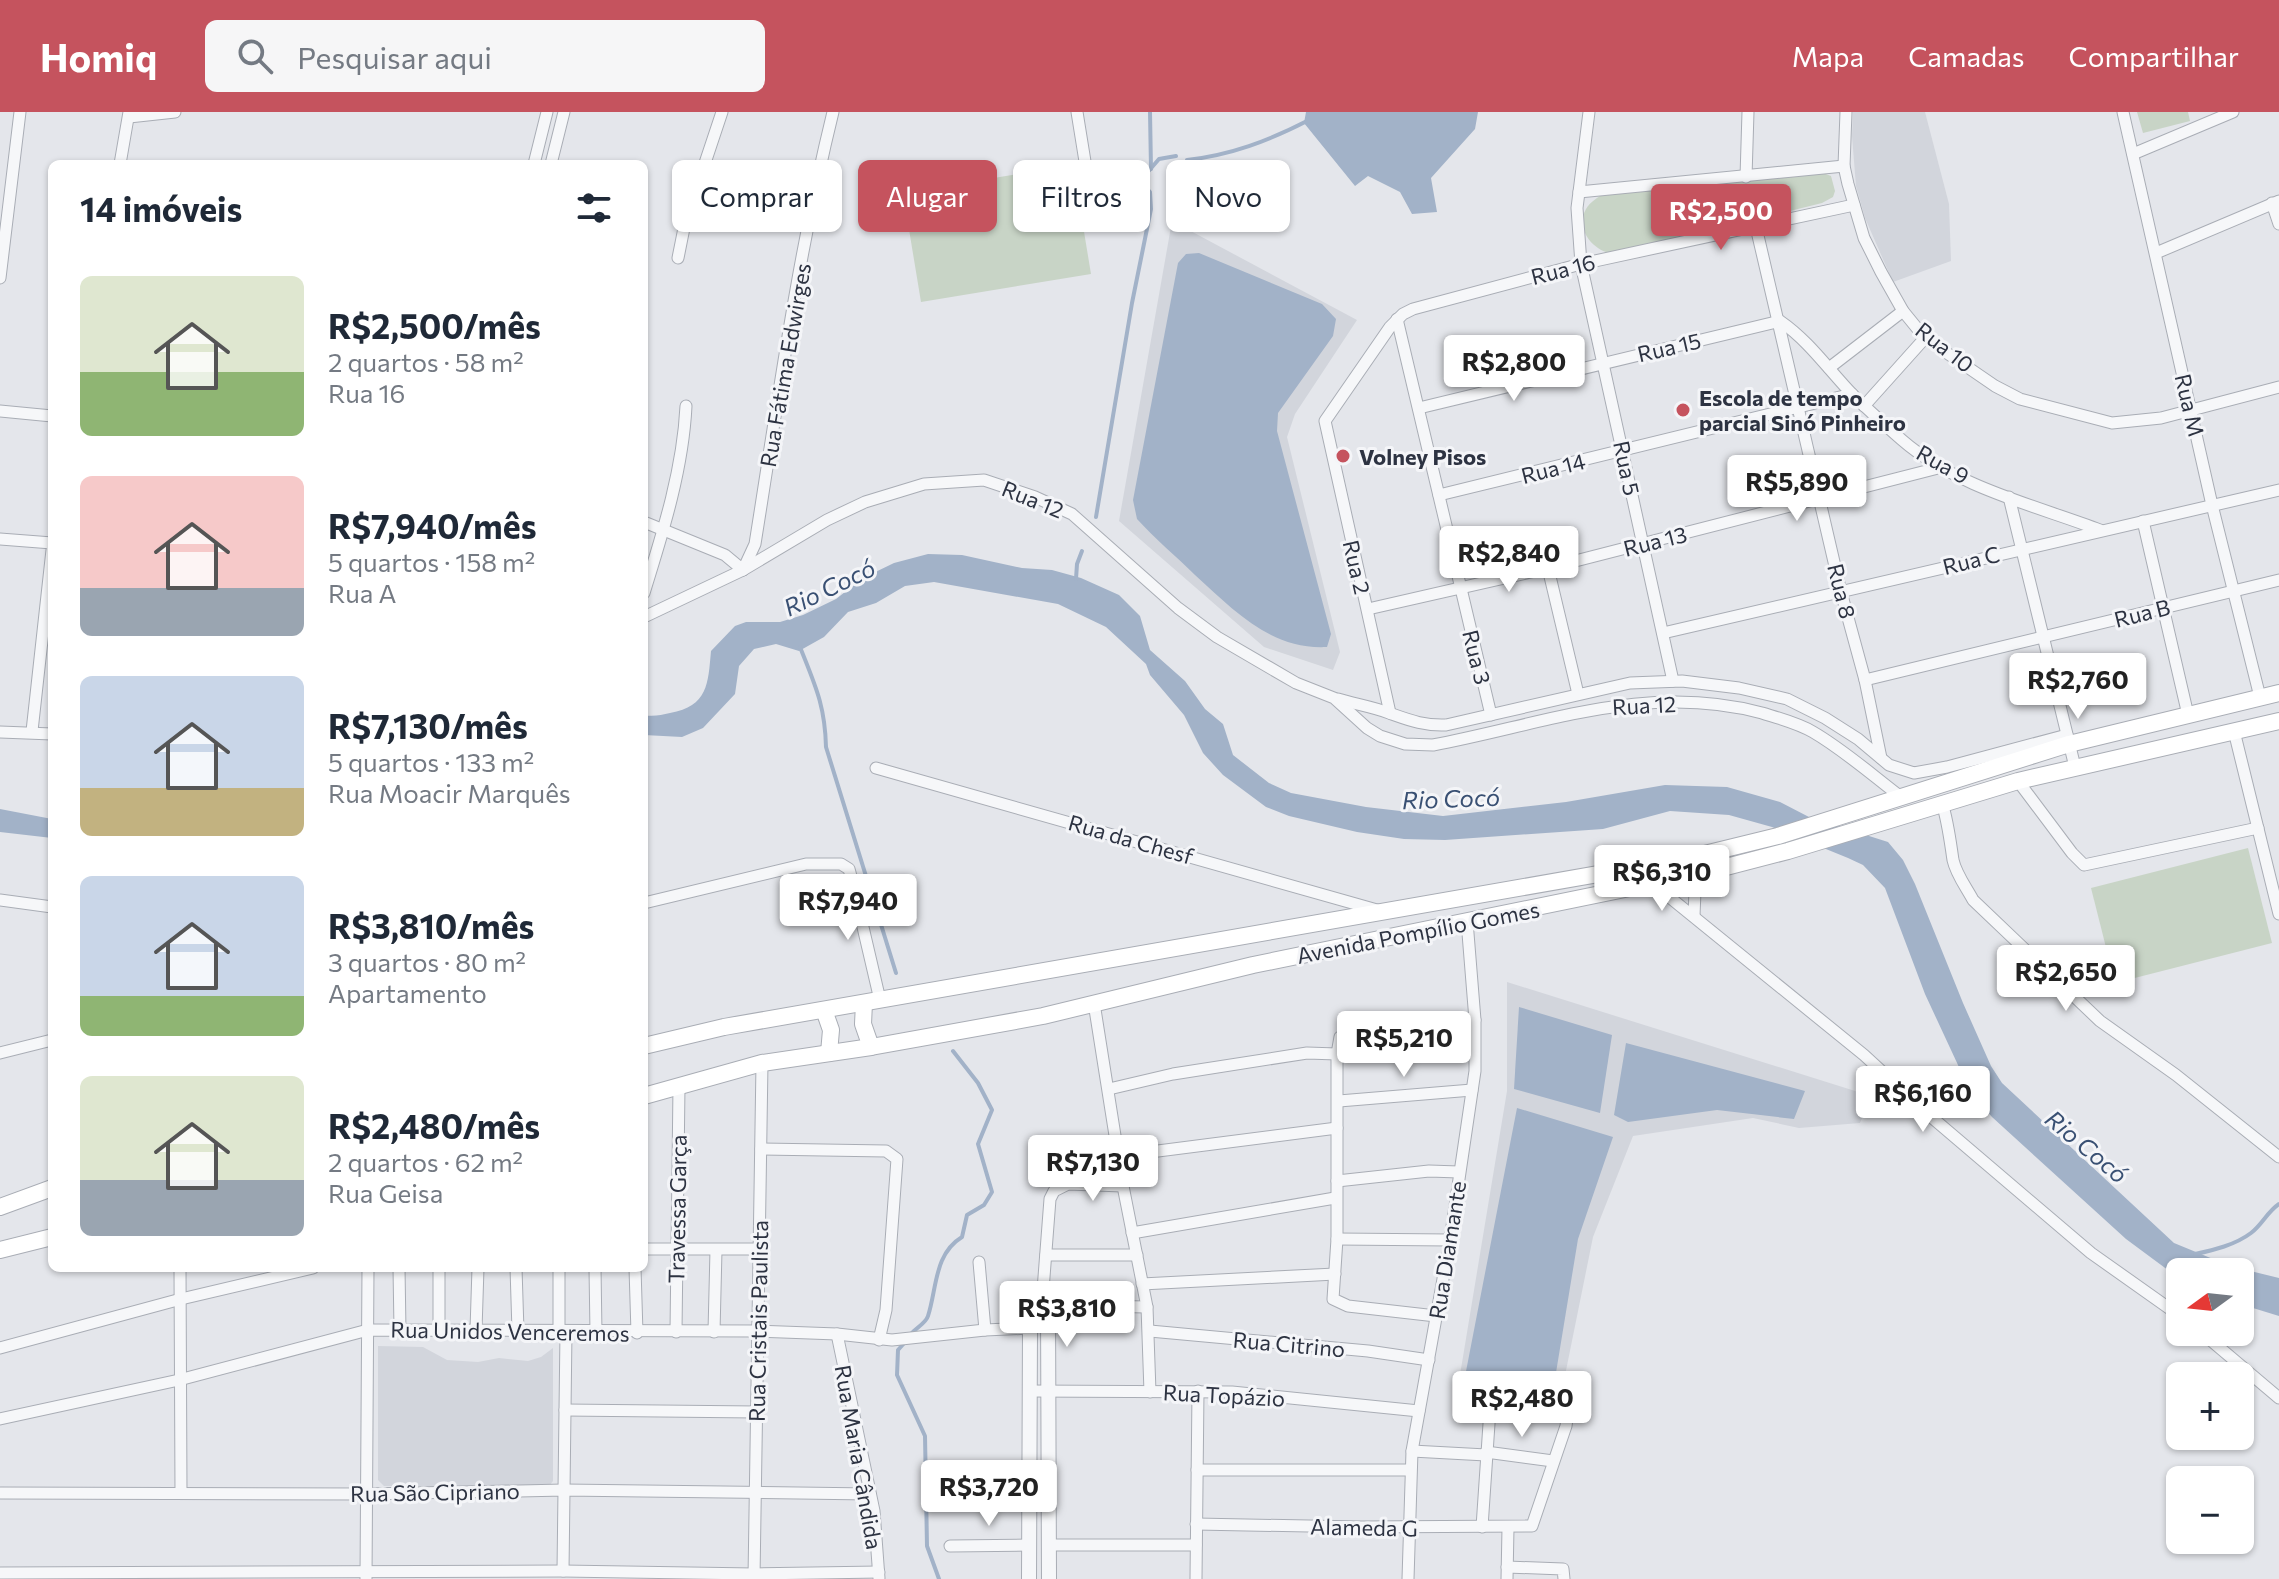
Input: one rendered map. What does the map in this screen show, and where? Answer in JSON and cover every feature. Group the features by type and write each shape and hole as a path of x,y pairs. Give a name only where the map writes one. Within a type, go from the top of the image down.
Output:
{"main road":[{"name":"Avenida Pompílio Gomes","path":"648,1045 724,1027 1684,859 1778,836 2068,740 2279,693"},
{"name":"Avenida Pompílio Gomes","path":"648,1095 762,1063 1043,1016 1253,965 1703,873 1788,851 2018,781 2279,721"},
{"path":"871,1047 863,1024 872,1002"},
{"path":"824,1010 831,1030 829,1053"},
{"path":"0,1207 48,1189"},
{"path":"0,1250 48,1238"}],"street":[{"path":"0,278 20,112"},
{"path":"121,160 129,114 175,112"},
{"path":"535,160 547,112"},
{"path":"552,160 564,112"},
{"path":"678,258 685,223 722,112"},
{"name":"Rua Fátima Edwirges","path":"743,570 755,544 794,307 820,164 833,112"},
{"path":"1077,112 1085,160"},
{"name":"Rua 5","path":"1589,112 1579,192 1581,264 1673,681"},
{"path":"1746,177 1748,112"},
{"name":"Rua 10","path":"1846,112 1844,166 1854,205 1864,238 1903,311 1925,338 1995,386 2020,399 2112,423 2139,422 2279,387"},
{"name":"Rua M","path":"2123,112 2212,505 2260,697"},
{"path":"2133,154 2214,116 2233,112"},
{"path":"1579,192 1844,166"},
{"path":"2156,253 2276,202 2279,224"},
{"name":"Rua 16","path":"1397,319 1413,309 1581,264 1854,205"},
{"name":"Rua 8","path":"1756,227 1841,592 1865,680 1881,759"},
{"path":"1829,368 1903,311"},
{"name":"Rua 3","path":"1397,319 1491,715"},
{"name":"Rua 2","path":"1390,713 1325,421 1397,319"},
{"name":"Rua 15","path":"1419,408 1780,321"},
{"name":"Rua 9","path":"1780,321 1811,347 1864,406 1904,442 1942,467 2009,497 2100,530"},
{"path":"1864,406 1925,338"},
{"name":"Rua 14","path":"1439,495 1852,394"},
{"path":"648,581 665,528 685,432 686,406"},
{"path":"0,411 48,416"},
{"name":"Rua 13","path":"1368,609 1548,568 1942,467"},
{"name":"Rua 12","path":"648,615 743,570 827,520 865,502 924,484 984,480 1035,497 1072,514 1178,608 1217,637 1296,683 1412,722 1432,725 1491,715 1630,683 1673,681 1739,688 1787,699 1858,739 1889,765 1914,773 2068,740"},
{"name":"Rua C","path":"1663,633 2279,490"},
{"path":"2009,497 2075,767"},
{"path":"2143,521 2188,715"},
{"path":"648,523 725,555 743,570"},
{"path":"0,539 48,543"},
{"path":"1548,568 1578,694"},
{"name":"Rua B","path":"1865,680 2279,580"},
{"path":"32,731 48,586"},
{"name":"Rua 12","path":"1334,698 1380,736 1418,747 1623,704 1691,703 1748,709 1812,731 1896,798"},
{"path":"2234,731 2279,914"},
{"path":"0,732 48,733"},
{"name":"Rua da Chesf","path":"876,768 1386,912"},
{"path":"2018,781 2084,865 2258,828"},
{"path":"1942,803 1950,829 1954,861 1960,879 1973,900 2100,1021 2176,1075 2279,1157"},
{"path":"648,902 806,864 841,864 849,869 852,880 872,1002"},
{"path":"1694,916 1695,891 1703,873"},
{"path":"1652,883 1864,1055 1929,1115 2091,1253 2166,1306"},
{"path":"0,900 48,906"},
{"name":"Rua Diamante","path":"1408,1579 1412,1451 1450,1240 1475,1071 1475,1020 1467,921"},
{"path":"1094,1003 1123,1186 1147,1307 1150,1392"},
{"path":"1436,1316 1342,1305 1333,1299 1337,1239 1337,1054 1340,1037 1351,1032 1475,1020"},
{"path":"0,1053 48,1041"},
{"path":"1109,1089 1173,1074 1307,1053 1337,1054"},
{"name":"Rua Cristais Paulista","path":"754,1576 762,1063"},
{"name":"Travessa Garça","path":"676,1332 679,1086"},
{"path":"1339,1101 1472,1090"},
{"path":"1119,1156 1337,1128"},
{"path":"761,1149 886,1151 897,1159 886,1340"},
{"path":"1337,1181 1429,1171 1459,1172"},
{"path":"1049,1579 1047,1393 1041,1305 1050,1199 1060,1186 1123,1186"},
{"path":"1132,1233 1335,1198"},
{"path":"1337,1239 1450,1240"},
{"path":"648,1249 759,1249"},
{"path":"714,1332 716,1250"},
{"path":"1046,1255 1137,1255"},
{"path":"979,1262 985,1330"},
{"path":"180,1272 181,1492"},
{"path":"0,1348 181,1299 296,1272"},
{"path":"366,1576 368,1272"},
{"path":"399,1272 400,1330"},
{"path":"439,1272 439,1330"},
{"path":"476,1330 478,1272"},
{"path":"516,1272 518,1331"},
{"path":"559,1272 565,1410 563,1571"},
{"path":"595,1272 596,1333"},
{"path":"635,1272 637,1333"},
{"path":"1142,1284 1335,1274"},
{"path":"1041,1305 1147,1307"},
{"path":"1029,1579 1030,1328 1041,1305"},
{"name":"Rua Unidos Venceremos","path":"0,1419 179,1380 368,1330 596,1333 758,1331 837,1334 886,1340 1030,1328"},
{"name":"Rua Citrino","path":"1150,1331 1368,1351 1429,1360"},
{"name":"Rua Maria Cândida","path":"837,1334 870,1494 879,1576"},
{"path":"2218,1346 2279,1398"},
{"name":"Rua Topázio","path":"1029,1391 1198,1391 1419,1411"},
{"path":"1196,1579 1198,1391"},
{"path":"1412,1451 1486,1453 1553,1461 1566,1426 1571,1392"},
{"path":"1482,1527 1490,1409"},
{"path":"565,1410 756,1412"},
{"name":"Alameda G","path":"1196,1524 1532,1526 1553,1461"},
{"path":"1197,1470 1410,1470"},
{"name":"Rua São Cipriano","path":"0,1493 366,1494 564,1490 870,1494"},
{"path":"944,1491 1029,1491"},
{"path":"1508,1528 1507,1573 1563,1574"},
{"path":"950,1546 1029,1545"},
{"path":"1050,1545 1196,1545"},
{"path":"0,1573 366,1576 563,1571 879,1576"}],"shaded area":[{"path":"1853,112 1925,112 1949,204 1951,261 1893,282 1865,218 1856,186"},
{"path":"1170,232 1193,232 1357,320 1295,414 1287,437 1340,652 1333,670 1264,647 1119,521"},
{"path":"1507,982 1871,1096 1860,1123 1799,1128 1753,1118 1633,1136 1593,1237 1556,1420 1456,1399 1507,1091"},
{"path":"378,1346 423,1347 447,1360 478,1362 499,1358 528,1361 541,1357 553,1348 553,1481 549,1486 384,1486 378,1480"}],"green space":[{"path":"2137,112 2188,112 2190,121 2143,133"},
{"path":"1823,173 1831,176 1835,191 1833,197 1822,203 1617,254 1595,246 1583,225 1588,206 1605,193"},
{"path":"1013,175 1013,232 1084,232 1091,274 921,302 909,232 997,232 997,178"},
{"path":"2248,848 2272,943 2115,983 2091,888"}],"water":[{"path":"1306,112 1478,112 1475,129 1431,178 1437,212 1412,214 1400,192 1368,176 1355,186 1304,123"},
{"path":"1199,253 1322,304 1336,319 1333,336 1278,413 1277,431 1331,634 1327,647 1288,642 1254,625 1137,519 1133,500 1178,263 1186,254"},
{"name":"Rio Cocó","path":"928,554 962,555 1022,568 1052,570 1081,578 1119,595 1140,616 1150,650 1185,681 1205,709 1223,724 1233,755 1269,783 1291,793 1366,807 1443,816 1566,802 1665,785 1727,787 1780,802 1809,817 1888,842 1903,860 1915,884 1963,1003 1991,1066 2002,1083 2174,1243 2211,1258 2166,1258 2166,1269 2126,1239 1992,1117 1971,1093 1925,994 1885,888 1863,865 1772,827 1729,815 1670,811 1603,829 1445,840 1404,839 1357,832 1289,816 1266,807 1223,775 1203,753 1184,715 1150,675 1146,664 1106,627 1058,604 934,582 905,586 876,603 848,612 824,637 799,651 776,644 754,649 739,666 735,694 703,728 682,737 648,735 648,715 683,710 699,699 707,683 711,651 735,626 746,622 780,622 803,615 836,599 863,578 894,563"},
{"path":"0,809 48,818 48,838 0,832"},
{"path":"1519,1007 1612,1035 1600,1113 1514,1089"},
{"path":"1626,1043 1805,1091 1794,1119 1717,1110 1628,1122 1614,1115"},
{"path":"1517,1108 1613,1137 1578,1239 1550,1409 1462,1392"},
{"name":"Rio Cocó","path":"2254,1272 2279,1278 2279,1316 2254,1308"}],"waterway":[{"path":"1150,112 1151,169"},
{"path":"1187,160 1249,146 1307,121"},
{"path":"1096,517 1151,209 1150,192 1140,181 1159,159 1176,156"},
{"path":"1076,579 1082,551"},
{"path":"800,647 818,696 826,747 896,973"},
{"path":"911,1334 927,1319 941,1262 962,1237 967,1215 984,1205 992,1192 978,1144 992,1110 978,1083 953,1051"},
{"path":"2195,1254 2245,1237 2279,1204"},
{"path":"906,1341 898,1350 897,1375 925,1436 927,1546 939,1579"}],"place":[{"name":"Escola de tempo parcial Sinó Pinheiro","path":"1683,410"},
{"name":"Volney Pisos","path":"1343,456"}]}
